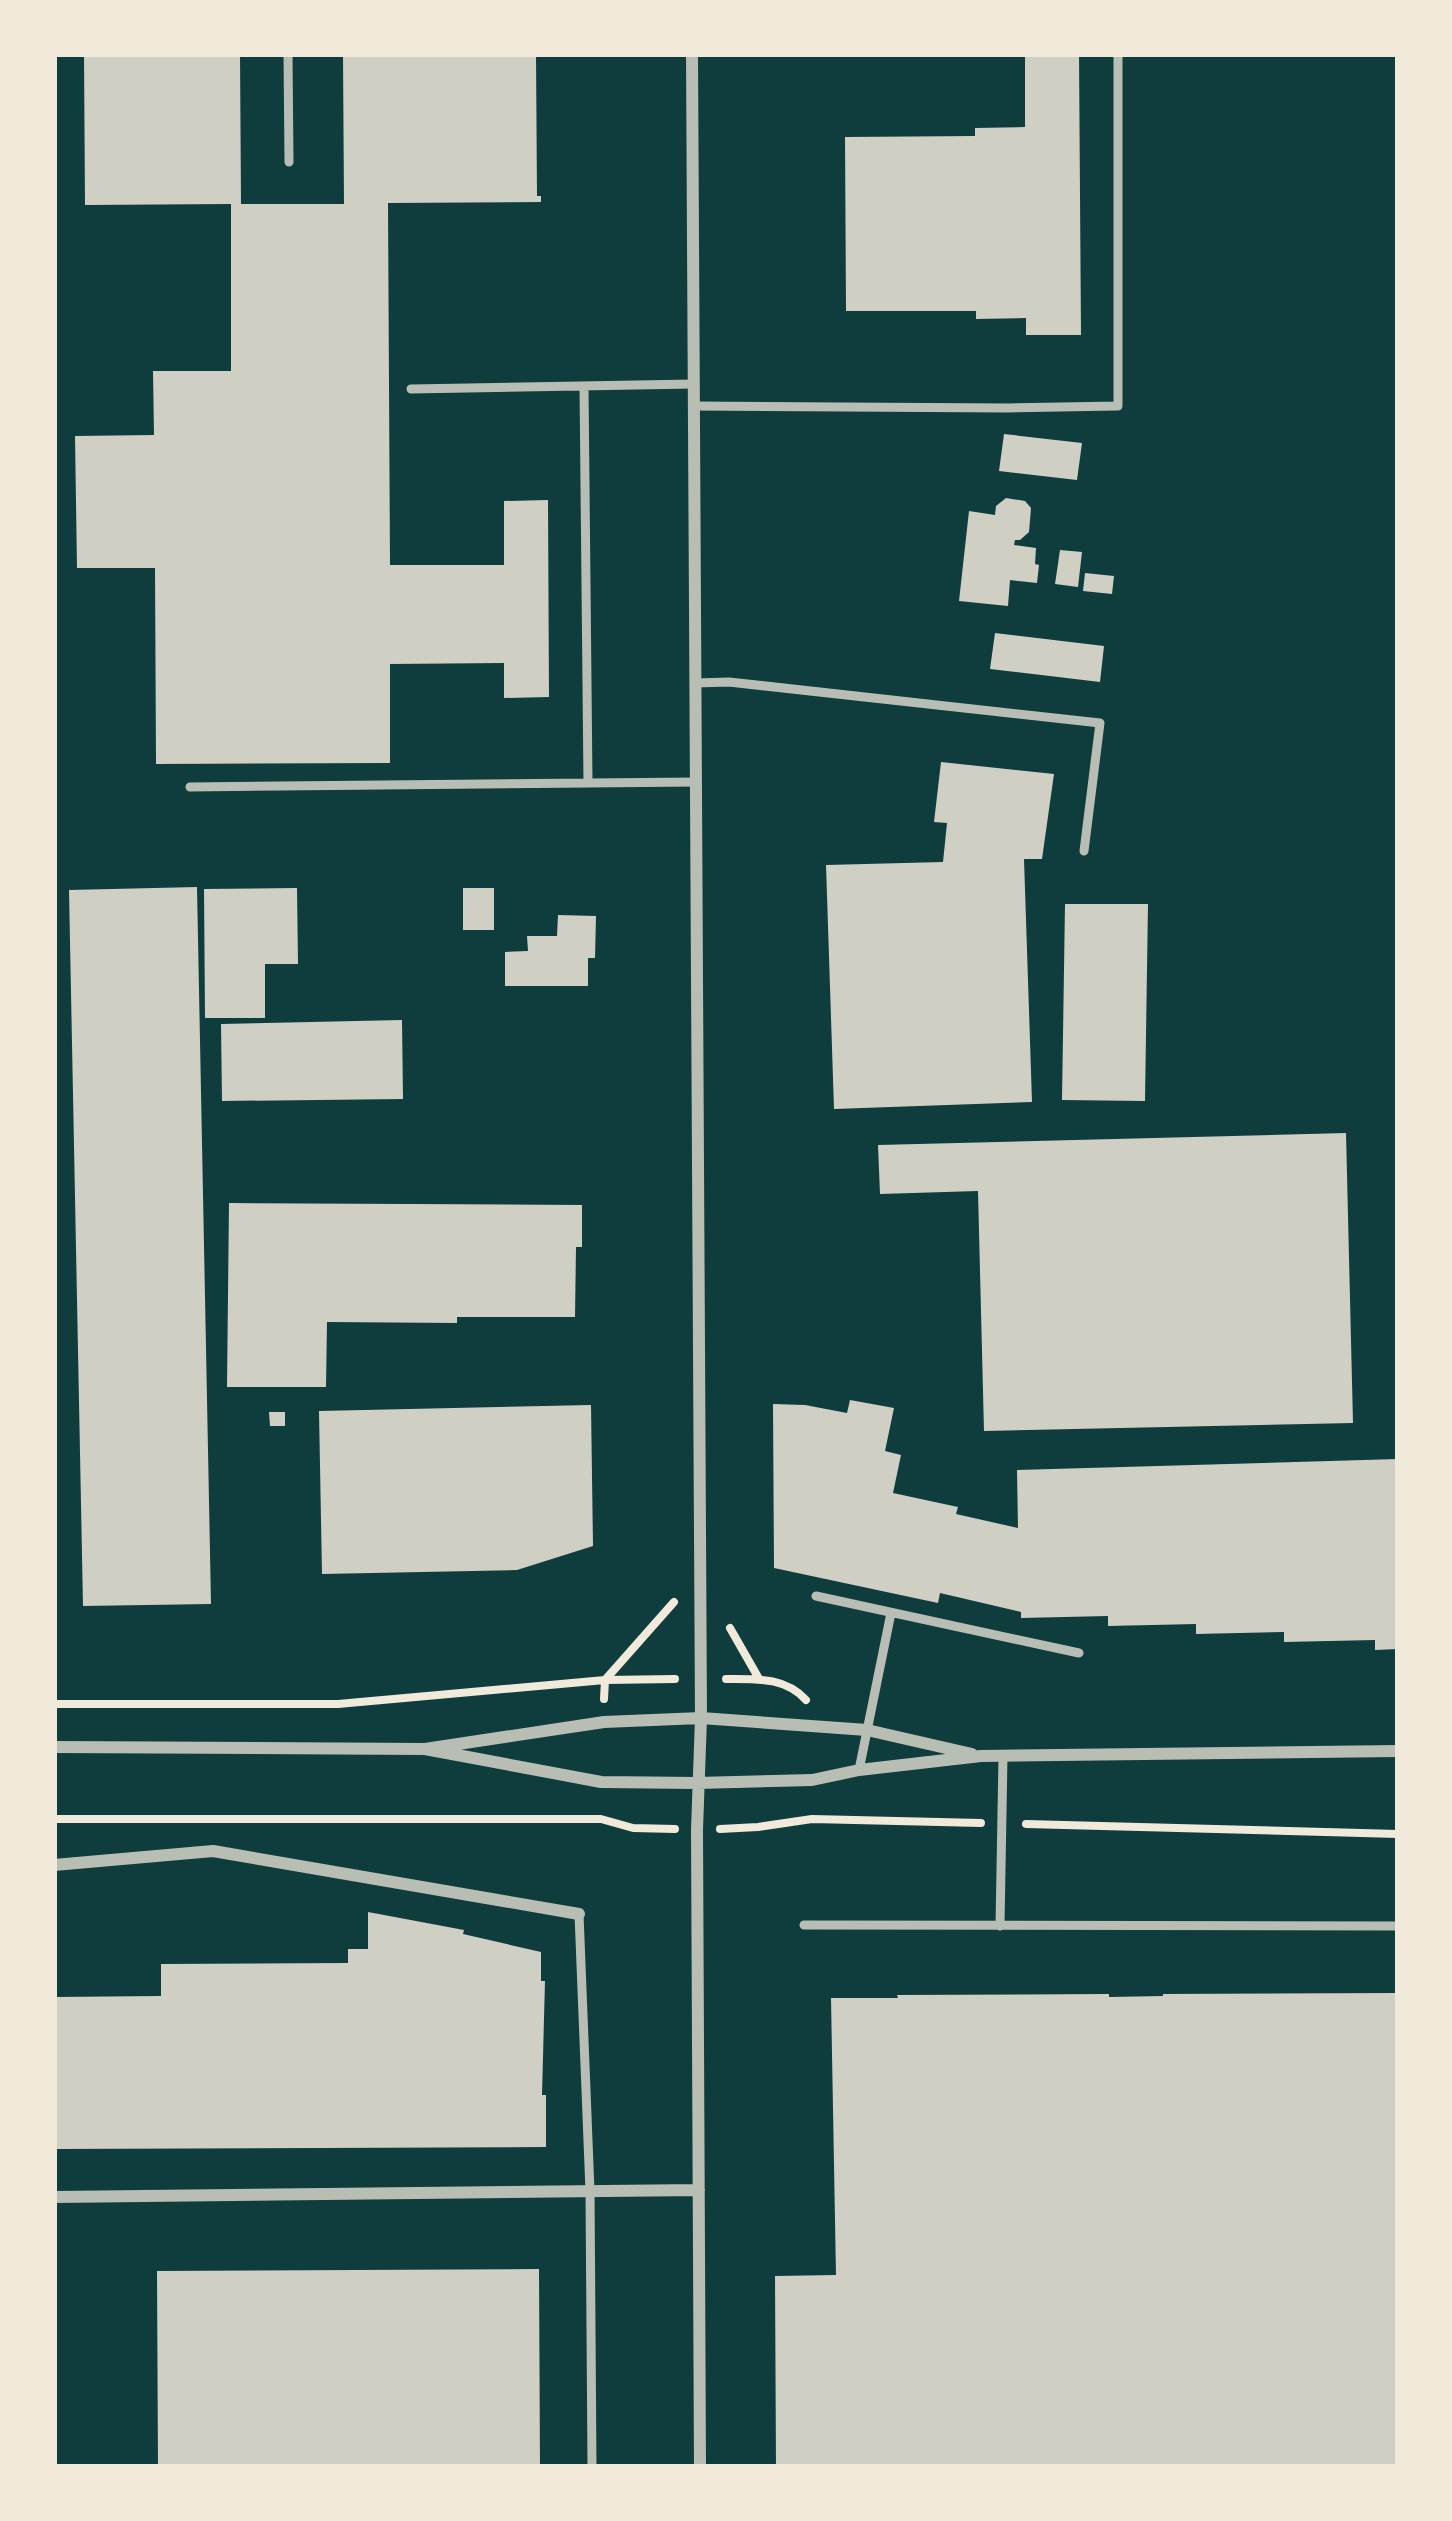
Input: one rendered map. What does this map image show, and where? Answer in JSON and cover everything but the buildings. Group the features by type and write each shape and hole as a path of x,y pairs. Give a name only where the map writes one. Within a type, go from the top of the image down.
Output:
{"street":[{"path":"692,54 700,2467"},
{"path":"54,1747 425,1749 604,1722 701,1718 867,1730 981,1756"},
{"path":"425,1749 601,1782 698,1783 812,1780 981,1756 1398,1751"},
{"path":"54,1865 213,1851 579,1914"},
{"path":"54,2197 699,2190"}],"lane":[{"path":"288,54 289,162"},
{"path":"694,406 1118,406 1118,54"},
{"path":"411,389 694,383"},
{"path":"584,386 588,783"},
{"path":"695,682 1100,723 1084,851"},
{"path":"190,787 696,782"},
{"path":"816,1596 1079,1653"},
{"path":"859,1770 892,1613"},
{"path":"1000,1925 1003,1756"},
{"path":"579,1914 590,2191 592,2467"},
{"path":"804,1925 1398,1926"}],"path":[{"path":"605,1680 699,1574"},
{"path":"54,1704 338,1704 605,1680 699,1678"},
{"path":"54,1819 602,1819 633,1828 697,1830 812,1819 1398,1834"}]}
